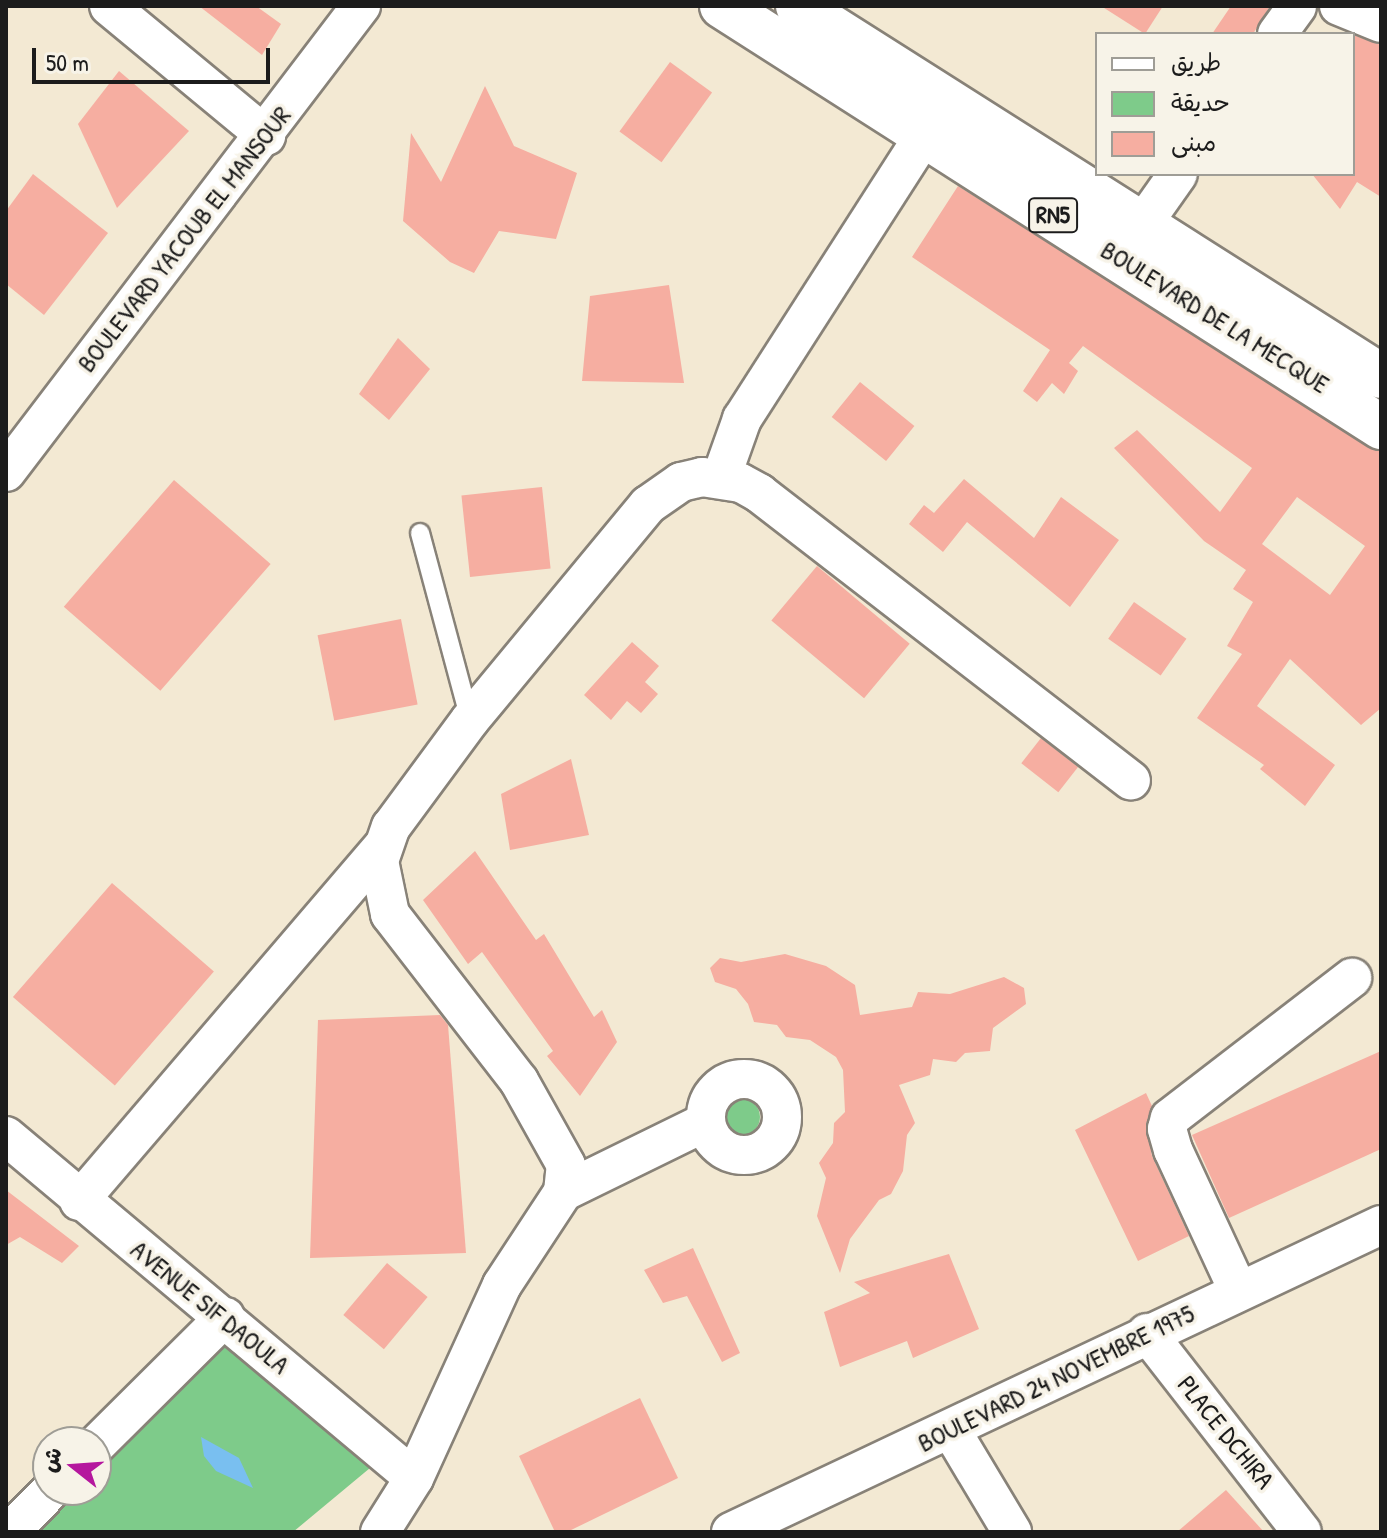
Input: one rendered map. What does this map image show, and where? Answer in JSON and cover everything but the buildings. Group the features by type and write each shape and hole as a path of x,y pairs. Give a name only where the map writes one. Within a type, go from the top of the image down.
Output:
{"main road":[{"name":"BOULEVARD DE LA MECQUE","path":"722,6 1381,427"},
{"name":"RN5","path":"798,6 1381,376"}],"street":[{"path":"109,6 266,136"},
{"name":"BOULEVARD YACOUB EL MANSOUR","path":"6,472 266,136 361,6"},
{"path":"1278,32 1297,6"},
{"path":"1339,6 1381,23"},
{"path":"721,478 742,419 925,134"},
{"path":"1142,225 1177,176"},
{"path":"380,1532 414,1478 502,1285 563,1192 566,1165 519,1081 390,914 379,880 383,846 391,827 470,720 648,505 681,482 721,478 741,483 792,516 1131,780"},
{"path":"79,1201 383,846"},
{"path":"1238,1290 1173,1150 1170,1118 1352,978"},
{"path":"563,1192 706,1122"},
{"name":"AVENUE SIF DAOULA","path":"6,1136 79,1201 225,1317 414,1478"},
{"name":"BOULEVARD 24 NOVEMBRE 1975","path":"731,1532 1381,1225"},
{"path":"112,1429 225,1317"},
{"name":"PLACE DCHIRA","path":"1147,1333 1264,1476 1302,1532"},
{"path":"951,1430 1012,1532"},
{"path":"10,1532 35,1506"}],"lane":[{"path":"420,533 470,720"}],"green space":[{"path":"742,1099 755,1104 760,1117 755,1130 742,1135 729,1130 724,1117 729,1104"},
{"path":"218,1338 370,1468 293,1532 28,1532 53,1506 112,1506 112,1447"}],"water":[{"path":"201,1437 239,1458 253,1488 216,1471 204,1456"}]}
